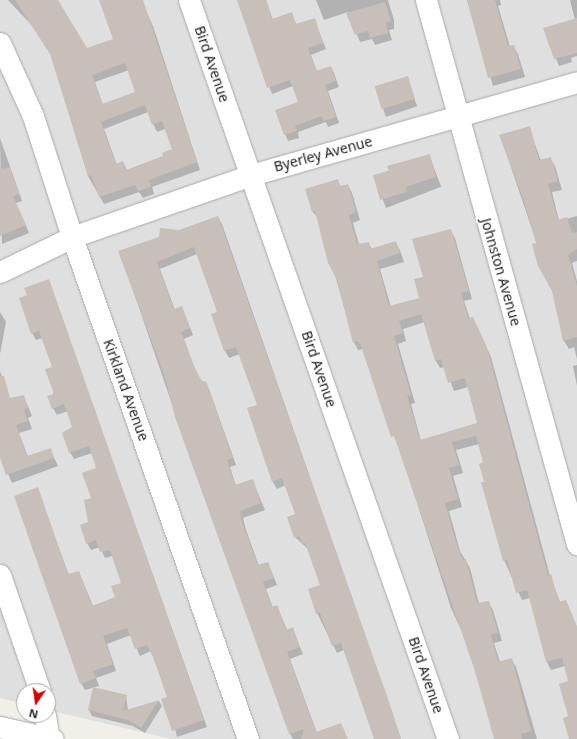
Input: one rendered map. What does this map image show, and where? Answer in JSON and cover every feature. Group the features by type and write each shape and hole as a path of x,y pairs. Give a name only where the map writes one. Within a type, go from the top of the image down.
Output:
{"street":[{"name":"Bird Avenue","path":"189,0 448,739"},
{"name":"Johnston Avenue","path":"426,0 577,544"},
{"name":"Kirkland Avenue","path":"0,43 33,116 72,236 248,739"},
{"name":"Byerley Avenue","path":"0,272 72,236 250,174 459,117 577,82"},
{"path":"0,575 37,683"},
{"path":"0,727 50,739 47,723"}],"shaded area":[{"path":"0,0 577,0 577,739 171,739 56,712 56,683 16,683 16,702 0,698"}],"building":[{"path":"15,0 58,0 87,48 113,39 99,0 143,0 197,162 149,180 151,187 138,191 135,185 99,197 91,175 88,176 50,54","holes":["125,63 135,92 102,104 92,75","145,105 152,125 162,121 172,149 162,153 163,156 126,170 123,161 116,164 101,122"]},
{"path":"237,0 266,0 272,19 292,12 296,24 315,18 323,43 308,48 316,71 331,66 336,81 325,85 336,117 324,121 322,116 295,126 297,131 284,135 275,110 298,102 290,80 267,88"},
{"path":"467,0 495,0 508,46 514,45 521,69 488,78"},
{"path":"385,2 391,21 386,23 388,33 370,38 368,31 355,35 346,13"},
{"path":"577,18 577,53 554,59 543,28"},
{"path":"408,76 415,99 382,109 375,86"},
{"path":"530,126 539,160 551,157 558,181 548,184 558,220 567,217 572,233 577,232 577,249 568,255 577,286 577,337 563,341 552,291 538,266 532,244 536,243 523,198 499,135"},
{"path":"430,154 436,177 405,187 407,192 380,200 373,175 389,171 387,166"},
{"path":"0,165 2,169 10,167 19,194 13,196 26,225 0,236"},
{"path":"338,179 340,186 348,184 356,212 349,215 357,244 369,242 370,249 396,241 400,253 377,261 389,306 419,298 414,279 423,277 412,239 451,229 469,291 461,293 468,318 473,317 487,348 548,575 551,574 559,602 566,600 577,627 577,739 569,739 563,718 568,716 559,684 568,681 562,658 546,662 527,590 516,593 507,560 503,561 481,482 484,482 479,464 483,462 476,436 452,442 459,465 449,468 458,499 445,503 456,542 463,560 466,559 477,603 489,601 498,633 491,635 498,662 512,658 531,731 521,734 522,739 494,739 476,674 394,436 391,437 361,346 358,341 353,343 337,280 328,263 315,211 312,212 305,189","holes":["421,314 435,361 441,359 448,383 465,378 477,423 420,440 407,396 411,395 394,336 403,333 399,321"]},
{"path":"218,216 401,739 374,739 341,643 332,646 320,613 316,614 308,589 320,585 305,543 302,544 299,536 294,538 287,517 295,514 282,478 272,482 247,408 257,405 236,347 224,351 211,314 217,312 194,247 157,262 174,309 182,306 190,328 181,332 202,382 206,381 233,458 227,460 235,485 253,479 261,503 240,511 242,522 258,565 268,562 274,578 263,582 272,607 277,605 286,630 293,627 300,647 287,652 316,732 341,723 348,739 301,739 304,729 289,734 175,417 165,377 118,251 159,237 160,228 179,230"},
{"path":"49,279 204,720 172,731 161,699 167,697 154,659 147,645 135,649 127,628 103,636 113,664 93,671 96,678 80,684 14,496 38,487 68,574 79,571 92,606 115,597 111,586 121,583 110,550 100,552 96,540 86,544 80,525 88,522 84,500 91,498 82,473 96,468 89,446 69,453 62,433 72,427 64,404 52,409 47,396 54,394 45,369 52,367 39,331 31,334 19,298 27,295 24,288"},
{"path":"0,376 4,376 10,398 24,395 28,408 24,410 28,421 16,425 27,456 51,448 54,458 6,475 0,458"},
{"path":"93,687 127,695 123,711 159,700 141,728 128,720 88,710"}]}
